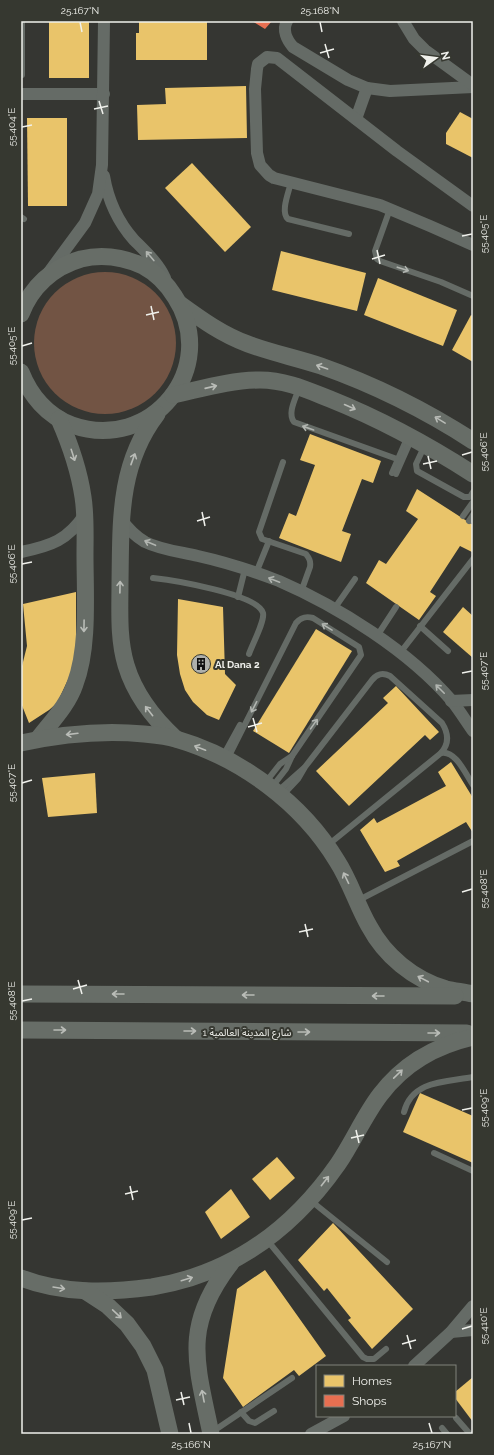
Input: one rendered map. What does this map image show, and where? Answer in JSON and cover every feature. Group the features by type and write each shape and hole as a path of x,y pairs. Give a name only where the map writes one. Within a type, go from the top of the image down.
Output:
{"street":[{"path":"26,302 85,223 98,194 102,165 104,21"},
{"path":"287,21 285,23 285,34 293,47 348,80 367,88 390,91 473,86"},
{"path":"403,21 414,39 425,50 473,86"},
{"path":"473,206 277,58 272,56 262,60 258,64 255,89 258,160 260,166 269,175 274,178 360,199 390,209 473,246"},
{"path":"356,119 367,88"},
{"path":"21,94 104,94"},
{"path":"102,165 109,198 116,214 126,230 154,260 163,274 180,304 187,322 190,342 188,361 182,379 143,436 135,452 125,485 121,520 120,620 121,642 126,665 134,686 145,706 159,724 176,739"},
{"path":"26,302 46,277 66,265 88,258 103,256 134,262 148,269 171,289"},
{"path":"180,304 213,327 230,336 266,350 322,366 376,388 429,413 473,441"},
{"path":"21,372 31,392 40,403 59,419 86,429 102,431 119,429 149,418 167,402 238,381 261,380 284,382 300,387 367,415 415,439 473,474"},
{"path":"21,394 40,403"},
{"path":"38,739 64,706 75,686 82,663 84,640 84,498 74,458 59,419"},
{"path":"21,552 39,548 61,539 70,532 85,514"},
{"path":"121,520 132,533 147,543 250,571 301,592 334,609 377,636 400,653 452,701 473,731"},
{"path":"452,701 473,700"},
{"path":"21,743 73,733 124,732 176,739 225,759 274,790 302,816 338,861 368,926 393,958 409,971 427,981 446,989 473,995"},
{"path":"21,994 473,995"},
{"name":"شارع المدينة العالمية 1","path":"21,1030 473,1034"},
{"path":"21,1278 43,1285 85,1291 136,1289 185,1280 209,1272 232,1261 267,1240 282,1228 310,1200 338,1163 380,1095 406,1066 431,1052 459,1040 473,1037"},
{"path":"211,1434 198,1368 196,1352 197,1335 205,1303 213,1288 232,1261"},
{"path":"85,1291 108,1306 127,1324 143,1346 155,1370 170,1434"},
{"path":"415,1365 451,1332 473,1306"},
{"path":"451,1332 473,1330"},
{"path":"318,1433 342,1417"}],"lane":[{"path":"22,21 22,75"},
{"path":"291,182 284,211 288,219 349,234"},
{"path":"390,209 375,251 377,259 449,285 473,296"},
{"path":"300,387 290,414 294,422 398,459"},
{"path":"415,439 394,474 398,459 415,439"},
{"path":"415,439 417,471 464,497 470,497 473,492"},
{"path":"283,462 259,530 260,537 308,556 311,563 301,592"},
{"path":"463,516 473,502"},
{"path":"469,521 473,515"},
{"path":"238,597 250,571 269,541"},
{"path":"400,653 473,559"},
{"path":"153,578 196,585 238,597 258,605 263,612 262,620 249,654"},
{"path":"334,609 355,579"},
{"path":"377,636 396,607"},
{"path":"225,759 296,623 302,618 310,617 359,647 361,655 292,756 274,790"},
{"path":"420,626 448,651"},
{"path":"274,790 298,779 305,767 378,674 382,673 390,676 442,723 445,728 447,738 444,749 441,753 327,846"},
{"path":"225,759 240,725"},
{"path":"441,753 448,753 454,756 473,785"},
{"path":"357,901 473,841"},
{"path":"404,1112 405,1106 412,1095 422,1087 430,1084 473,1077"},
{"path":"434,1153 473,1171"},
{"path":"310,1200 387,1262"},
{"path":"267,1240 363,1357 366,1359 374,1359 386,1349"},
{"path":"211,1434 292,1378"},
{"path":"242,1412 249,1421 255,1423 274,1412"},
{"path":"456,1418 470,1434"},
{"path":"442,1428 447,1434"}],"shaded area":[{"path":"105,272 126,275 150,288 160,298 173,322 176,343 173,364 160,388 150,398 126,411 105,414 84,411 60,398 50,388 37,364 34,343 37,322 50,298 60,288 84,275"}],"building: Homes":[{"path":"49,21 89,21 89,78 49,78"},
{"path":"139,21 207,21 207,60 136,60 136,33 139,33"},
{"path":"246,86 247,138 138,140 137,105 166,104 165,88"},
{"path":"460,112 473,119 473,158 446,144 446,133"},
{"path":"27,118 67,118 67,206 28,206"},
{"path":"192,163 251,227 225,252 165,188"},
{"path":"281,251 366,273 357,311 272,290"},
{"path":"378,278 457,310 443,346 364,315"},
{"path":"471,315 473,316 473,362 452,350"},
{"path":"310,434 381,461 373,483 362,479 342,531 351,534 341,562 279,538 289,513 296,516 315,465 300,460"},
{"path":"417,489 473,525 472,552 460,546 430,592 436,596 419,620 366,583 379,560 386,564 418,519 406,511"},
{"path":"76,592 76,651 73,669 57,703 29,723 21,703 21,670 27,646 23,604"},
{"name":"Al Dana 2","path":"178,599 223,607 225,674 236,685 219,720 207,715 193,702 185,690 180,674 177,655"},
{"path":"463,607 473,616 473,658 443,632"},
{"path":"316,629 352,651 289,753 253,731"},
{"path":"396,686 439,732 430,740 425,735 349,806 316,771 388,703 383,698"},
{"path":"451,762 473,798 473,833 466,822 397,861 400,866 385,872 360,830 374,818 377,823 446,786 438,772"},
{"path":"95,773 97,813 48,817 42,778"},
{"path":"420,1093 473,1116 473,1163 403,1132"},
{"path":"277,1157 295,1178 270,1200 252,1179"},
{"path":"231,1189 250,1217 221,1239 205,1212"},
{"path":"333,1223 413,1309 372,1349 348,1320 351,1318 327,1288 324,1291 298,1260"},
{"path":"265,1270 326,1356 299,1376 294,1370 243,1407 223,1378 237,1289"},
{"path":"473,1377 473,1422 456,1399 456,1391"}],"building: Shops":[{"path":"252,21 272,21 265,29"}],"place":[{"name":"Al Dana 2","path":"201,664"}]}
